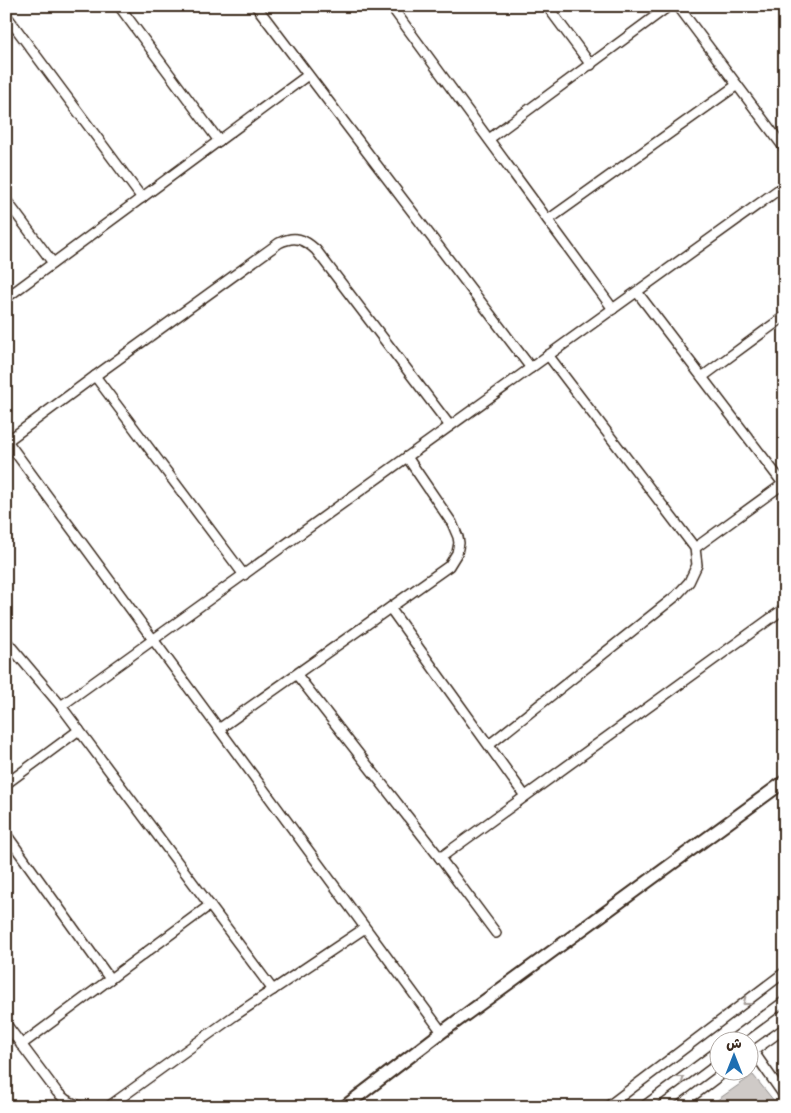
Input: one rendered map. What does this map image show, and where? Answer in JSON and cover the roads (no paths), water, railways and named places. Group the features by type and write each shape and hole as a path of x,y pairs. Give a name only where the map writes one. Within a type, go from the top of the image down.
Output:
{"street":[{"path":"119,6 219,141"},
{"path":"256,6 531,368"},
{"path":"391,6 613,309"},
{"path":"547,6 591,65"},
{"path":"489,140 669,6"},
{"path":"678,6 785,149"},
{"path":"6,15 142,198"},
{"path":"6,298 308,75"},
{"path":"548,220 737,85"},
{"path":"61,706 785,185"},
{"path":"6,200 54,263"},
{"path":"442,1032 7,441 279,243 287,239 297,238 308,242 316,250 450,426"},
{"path":"637,292 784,485 695,548"},
{"path":"702,377 785,316"},
{"path":"489,745 676,596 689,582 697,565 695,548 548,355"},
{"path":"94,376 244,575"},
{"path":"219,729 449,566 455,558 458,548 458,537 452,523 407,457"},
{"path":"390,608 525,796"},
{"path":"440,858 785,608"},
{"path":"6,641 61,706 273,990"},
{"path":"297,674 496,933"},
{"path":"6,784 79,730"},
{"path":"344,1107 442,1032 785,780"},
{"path":"6,834 110,979"},
{"path":"21,1045 210,905"},
{"path":"108,1107 234,1016 365,928"},
{"path":"607,1107 785,972"},
{"path":"746,1030 785,1001"},
{"path":"6,1024 57,1092 66,1100 81,1107"},
{"path":"758,1048 785,1028"},
{"path":"643,1107 708,1058"},
{"path":"758,1062 785,1097"},
{"path":"678,1107 714,1080"}]}
